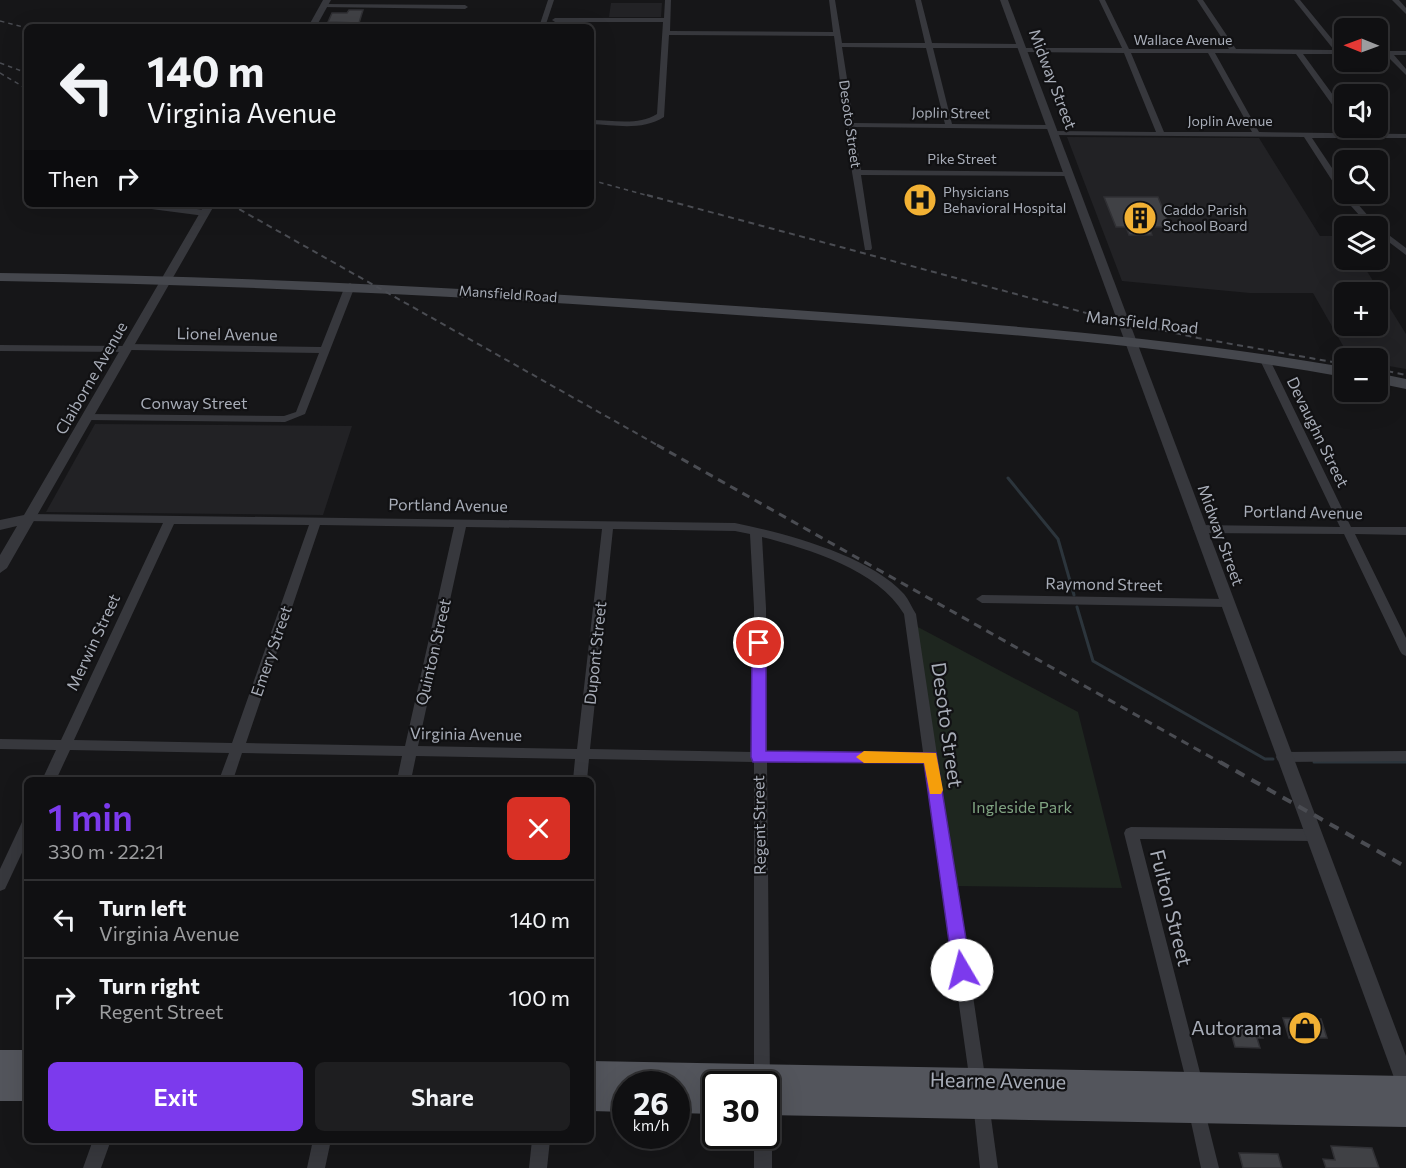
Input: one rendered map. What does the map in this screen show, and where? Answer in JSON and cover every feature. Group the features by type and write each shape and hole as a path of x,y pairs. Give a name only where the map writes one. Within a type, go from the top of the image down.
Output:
{"main road":[{"name":"Mansfield Road","path":"0,277 167,279 498,293 1130,340 1264,358 1334,370"},
{"path":"1388,380 1406,384"},
{"path":"0,1063 24,1063"},
{"name":"Hearne Avenue","path":"594,1074 702,1083"},
{"path":"0,1088 24,1088"},
{"name":"Hearne Avenue","path":"780,1088 1196,1097 1406,1089"},
{"name":"Hearne Avenue","path":"1196,1097 1406,1114"},
{"path":"594,1098 612,1099"}],"street":[{"path":"543,24 551,0"},
{"path":"594,122 640,122 657,118 662,111 668,0"},
{"name":"Desoto Street","path":"832,0 868,248"},
{"path":"918,0 949,126"},
{"name":"Midway Street","path":"1004,0 1311,835 1406,1083"},
{"path":"1102,0 1127,51 1161,134"},
{"path":"1200,0 1234,52"},
{"path":"1297,0 1334,44"},
{"path":"1395,0 1406,12"},
{"path":"314,24 325,3 411,3 465,7"},
{"path":"555,20 666,20"},
{"path":"665,33 838,34"},
{"name":"Wallace Avenue","path":"839,45 928,45 1127,51 1334,52"},
{"path":"1210,52 1257,135"},
{"path":"1298,52 1334,101"},
{"path":"1388,53 1406,53"},
{"path":"1388,53 1406,74"},
{"name":"Joplin Street","path":"850,125 1052,130"},
{"name":"Joplin Avenue","path":"1052,130 1161,134 1334,135"},
{"path":"1306,135 1334,178"},
{"name":"Joplin Avenue","path":"1388,137 1404,138"},
{"name":"Pike Street","path":"856,172 1069,174"},
{"path":"1354,204 1364,216"},
{"path":"179,207 208,209"},
{"name":"Claiborne Avenue","path":"0,568 208,209"},
{"path":"1388,238 1406,252"},
{"path":"325,350 350,285"},
{"name":"Lionel Avenue","path":"1,349 325,350"},
{"name":"Conway Street","path":"87,417 285,419 300,414 325,350"},
{"name":"Devaughn Street","path":"1264,358 1406,651"},
{"name":"Portland Avenue","path":"0,525 29,518 721,526 756,530 796,541 854,567 884,585"},
{"name":"Merwin Street","path":"49,777 170,520"},
{"name":"Emery Street","path":"227,777 316,521"},
{"name":"Quinton Street","path":"405,777 461,523"},
{"name":"Dupont Street","path":"580,777 608,525"},
{"name":"Portland Avenue","path":"1199,529 1406,531"},
{"name":"Regent Street","path":"756,530 760,608 759,757 764,1071"},
{"name":"Desoto Street","path":"884,585 904,600 910,614 989,1168"},
{"name":"Raymond Street","path":"982,599 1226,603"},
{"name":"Virginia Avenue","path":"0,744 759,757 931,757"},
{"path":"1283,757 1406,756"},
{"path":"0,885 24,833"},
{"name":"Fulton Street","path":"1210,1168 1196,1097 1131,833 1311,835"},
{"path":"92,1168 101,1143"},
{"path":"316,1168 321,1143"},
{"path":"538,1168 541,1143"},
{"path":"763,1149 763,1168"}],"shaded area":[{"path":"611,3 662,3 661,17 609,17"},
{"name":"Caddo Parish School Board","path":"1067,137 1259,138 1320,236 1334,236 1334,270 1366,270 1374,282 1334,282 1334,330 1313,293 1250,293 1122,281"},
{"name":"Caddo Parish School Board","path":"1388,305 1406,334 1406,369 1388,366 1388,348 1344,348 1337,336 1388,336"},
{"path":"95,424 352,426 323,515 46,512"}],"green space":[{"name":"Ingleside Park","path":"916,626 1078,712 1122,888 955,886"}],"building":[{"path":"349,10 363,10 359,23 328,22 332,13 347,13"},
{"name":"Caddo Parish School Board","path":"1104,197 1158,197 1170,227 1149,227 1152,235 1129,235 1126,227 1116,227"},
{"name":"Autorama","path":"1283,1018 1321,1019 1327,1038 1289,1038"},
{"path":"1230,1029 1260,1029 1263,1038 1257,1038 1260,1048 1235,1047"},
{"path":"1331,1146 1372,1148 1379,1168 1326,1168 1323,1159 1335,1160"},
{"path":"1239,1153 1278,1154 1282,1168 1243,1168"}],"waterway":[{"path":"1008,478 1058,539 1074,595"},
{"path":"1077,607 1093,661 1265,759 1273,759"},
{"path":"1314,762 1406,762"}],"railway":[{"path":"0,21 24,27"},
{"path":"0,63 24,72"},
{"path":"0,73 24,87"},
{"path":"594,181 653,197"},
{"path":"647,195 1090,314 1198,338 1334,362"},
{"path":"235,207 659,446"},
{"path":"1388,371 1406,375"},
{"path":"657,445 1223,764"},
{"path":"1220,762 1406,867"}],"slow traffic":[{"path":"864,757 931,757 936,790"}],"place":[{"name":"Physicians Behavioral Hospital","path":"920,200"},
{"name":"Caddo Parish School Board","path":"1140,218"},
{"name":"Autorama","path":"1305,1028"}],"route":[{"path":"759,643 759,757 931,757 962,970"}]}
